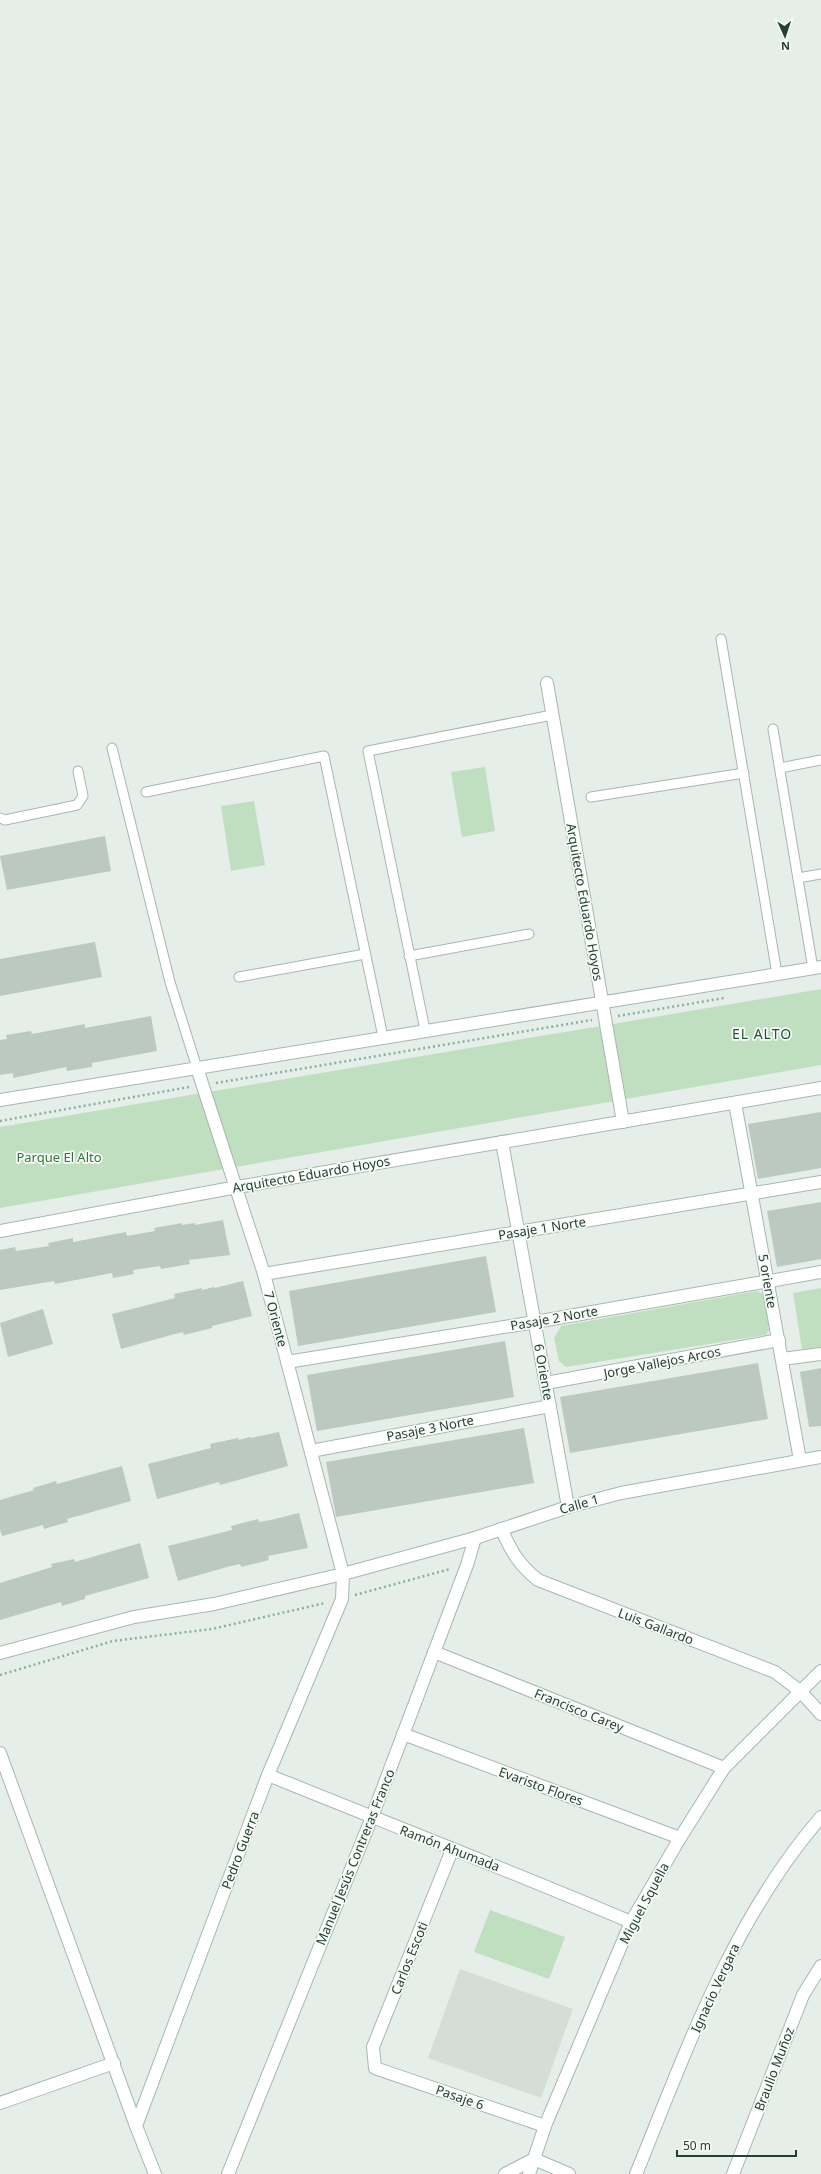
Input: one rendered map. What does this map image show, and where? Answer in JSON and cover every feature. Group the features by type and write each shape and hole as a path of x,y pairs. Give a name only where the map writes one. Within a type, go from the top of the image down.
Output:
{"street":[{"name":"Arquitecto Eduardo Hoyos","path":"547,683 623,1122"},
{"path":"0,1100 424,1030 817,968"},
{"name":"7 Oriente","path":"197,1068 201,1085 237,1187 264,1274 343,1574"},
{"name":"Arquitecto Eduardo Hoyos","path":"0,1231 237,1187 821,1088"},
{"name":"5 oriente","path":"736,1103 800,1460"},
{"name":"6 Oriente","path":"502,1142 568,1506"},
{"name":"Pasaje 1 Norte","path":"264,1274 821,1182"},
{"name":"Pasaje 2 Norte","path":"287,1362 535,1322 821,1272"},
{"name":"Jorge Vallejos Arcos","path":"546,1383 778,1340"},
{"path":"782,1359 821,1354"},
{"name":"Pasaje 3 Norte","path":"311,1451 550,1406"},
{"name":"Calle 1","path":"0,1653 134,1617 214,1604 343,1574 475,1538 568,1506 621,1493 821,1457"},
{"name":"Luis Gallardo","path":"501,1530 512,1554 523,1568 538,1580 775,1672 800,1691 821,1714"},
{"name":"Manuel Jesús Contreras Franco","path":"228,2174 372,1817 467,1565 475,1538"},
{"name":"Pedro Guerra","path":"136,2126 268,1775 342,1599 343,1574"},
{"name":"Francisco Carey","path":"434,1652 724,1768"},
{"name":"Miguel Squella","path":"529,2174 545,2126 631,1922 680,1838 724,1768 821,1671"},
{"name":"Evaristo Flores","path":"403,1734 680,1838"},
{"path":"0,1753 136,2126 155,2174"},
{"name":"Ramón Ahumada","path":"268,1775 452,1850 489,1862 631,1922"},
{"name":"Ignacio Vergara","path":"636,2174 715,1983 733,1947 780,1870 821,1817"},
{"name":"Carlos Escoti","path":"375,2068 373,2047 452,1850"},
{"name":"Braulio Muñoz","path":"733,2174 803,1995 821,1966"},
{"path":"0,2103 114,2063"},
{"name":"Pasaje 6","path":"375,2068 545,2126"},
{"path":"505,2174 534,2159 569,2174"}],"lane":[{"path":"721,639 777,974"},
{"path":"424,1030 368,751 552,715"},
{"path":"773,729 798,878 817,968"},
{"path":"112,748 170,982 197,1068"},
{"path":"146,792 324,756 365,954 384,1037"},
{"path":"780,768 821,760"},
{"path":"0,818 6,820 77,805 84,796 78,771"},
{"path":"591,797 744,773"},
{"path":"798,878 821,874"},
{"path":"409,956 528,934"},
{"path":"239,977 365,954"}],"path":[{"path":"0,1121 201,1085 728,998"},
{"path":"0,1675 113,1641 150,1635 212,1629 342,1599 467,1565"}],"shaded area":[{"path":"460,1969 573,2009 541,2098 428,2058"}],"green space":[{"path":"485,767 495,831 462,837 451,772"},
{"path":"254,801 265,865 231,871 221,806"},
{"name":"Parque El Alto","path":"821,989 821,1065 0,1208 0,1127"},
{"path":"821,1288 821,1347 802,1349 793,1293"},
{"path":"757,1291 765,1295 772,1326 766,1335 566,1367 559,1361 554,1338 561,1326"},
{"path":"490,1910 565,1937 549,1979 474,1952"}],"building":[{"path":"105,836 111,871 7,890 0,856"},
{"path":"95,942 102,977 0,996 0,959"},
{"path":"151,1016 157,1051 92,1063 92,1067 67,1071 66,1067 13,1078 13,1073 0,1075 0,1040 7,1039 6,1035 31,1031 32,1034 85,1024 85,1028"},
{"path":"821,1112 821,1168 758,1179 748,1124"},
{"path":"821,1202 821,1259 777,1267 767,1211"},
{"path":"223,1220 230,1255 189,1260 190,1264 161,1269 160,1266 133,1270 134,1274 113,1278 112,1273 55,1284 54,1281 0,1290 0,1250 15,1247 16,1251 49,1246 48,1243 73,1238 73,1242 126,1232 127,1236 155,1231 154,1228 182,1223 182,1225 195,1223 195,1225"},
{"path":"486,1256 496,1312 298,1346 289,1291"},
{"path":"243,1281 252,1316 212,1326 212,1328 184,1335 183,1332 121,1349 112,1314 175,1298 174,1294 202,1288 202,1290 215,1288"},
{"path":"43,1309 53,1344 8,1357 0,1323"},
{"path":"505,1341 514,1397 317,1431 307,1375"},
{"path":"758,1363 768,1419 570,1453 560,1397"},
{"path":"821,1368 821,1426 809,1427 800,1372"},
{"path":"524,1428 534,1483 336,1517 326,1462"},
{"path":"279,1432 288,1466 220,1485 219,1482 157,1499 148,1464 211,1448 210,1444"},
{"path":"122,1466 131,1501 67,1519 68,1522 44,1529 43,1525 2,1536 0,1529 0,1500 34,1490 33,1488 56,1481 57,1484"},
{"path":"299,1513 308,1548 268,1556 269,1560 241,1567 240,1564 227,1567 178,1581 168,1546 232,1530 231,1526 258,1519 259,1522"},
{"path":"140,1543 149,1578 85,1596 85,1599 62,1606 61,1602 0,1620 0,1583 52,1567 51,1564 74,1559 75,1562"}],"district":[{"name":"EL ALTO","path":"762,1033"}]}
